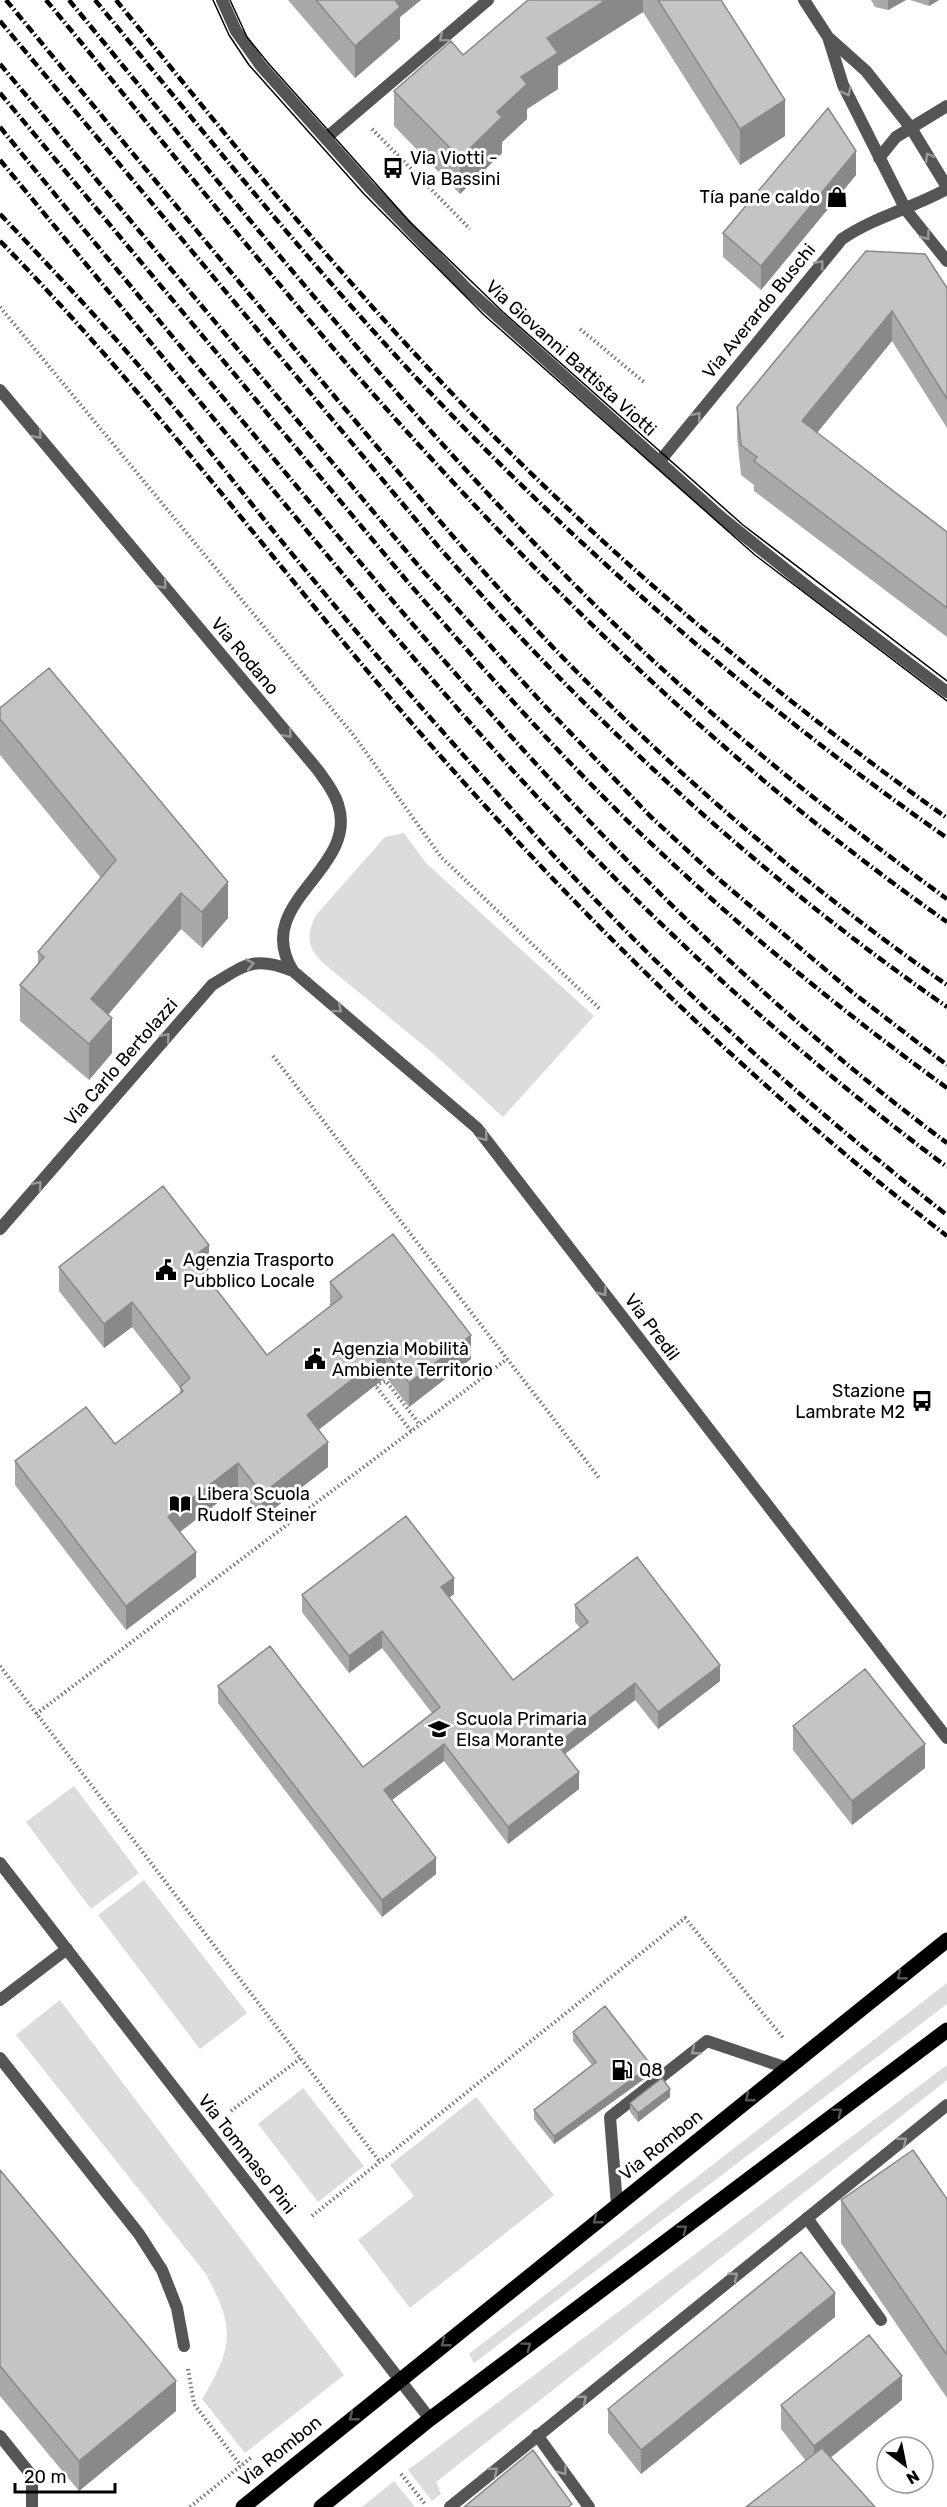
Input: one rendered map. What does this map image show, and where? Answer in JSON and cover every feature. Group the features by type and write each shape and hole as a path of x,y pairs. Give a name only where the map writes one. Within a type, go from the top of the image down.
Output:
{"main road":[{"name":"Via Rombon","path":"243,2507 947,1940"},
{"path":"321,2507 429,2419 947,2030"}],"street":[{"name":"Via Giovanni Battista Viotti","path":"222,0 236,31 252,56 401,221 467,289 722,518 947,692"},
{"path":"326,138 488,0"},
{"path":"804,0 828,37 866,71 911,128 947,188"},
{"path":"828,37 843,85 906,210 947,261"},
{"path":"879,158 888,145 947,106"},
{"name":"Via Averardo Buschi","path":"660,461 833,248 858,228 906,210 947,188"},
{"name":"Via Rodano","path":"0,390 309,760 336,797 341,816 338,840 333,852 303,892 284,923 282,945 285,958 293,971"},
{"name":"Via Carlo Bertolazzi","path":"0,1229 212,985 242,965 261,962 293,971"},
{"name":"Via Predil","path":"293,971 477,1128 947,1738"},
{"name":"Via Tommaso Pini","path":"0,1863 399,2380"},
{"path":"0,2000 67,1949"},
{"path":"616,2205 610,2117 707,2042 787,2068"},
{"path":"0,2058 140,2234 162,2270 177,2308 184,2346"},
{"path":"450,2507 947,2105"},
{"path":"807,2218 881,2320"},
{"path":"399,2380 429,2419"},
{"path":"537,2435 589,2507"},
{"path":"0,2436 32,2476 32,2507"}],"path":[{"path":"355,112 470,229"},
{"path":"0,307 355,737 441,857 601,1010"},
{"path":"580,329 644,382"},
{"path":"273,1056 600,1479"},
{"path":"36,1714 507,1359"},
{"path":"411,1431 375,1385 386,1381 420,1425"},
{"path":"0,1666 381,2162"},
{"path":"312,2216 685,1918 800,2058"},
{"path":"231,2111 301,2058"},
{"path":"184,2346 194,2404 241,2466"},
{"path":"190,2507 253,2456"},
{"path":"398,2470 427,2506"}],"shaded area":[{"path":"404,833 426,863 594,1016 503,1117 434,1054 323,963 311,946 310,935 316,915 385,837"},
{"path":"74,1786 139,1873 91,1909 26,1822"},
{"path":"144,1880 247,2013 200,2049 98,1915"},
{"path":"947,1983 947,2004 474,2363 469,2354"},
{"path":"60,2000 344,2375 245,2453 202,2399 220,2365 227,2337 222,2309 206,2274 16,2035"},
{"path":"947,2065 947,2080 436,2482 441,2494 432,2501 408,2470"},
{"path":"303,2088 364,2166 318,2202 258,2124"},
{"path":"476,2097 554,2195 410,2308 358,2240 414,2196 390,2165"},
{"path":"394,2481 415,2507 362,2507"}],"building":[{"path":"316,0 395,0 400,7 355,46"},
{"path":"528,0 606,0 547,38 558,53 521,77 527,84 497,112 502,117 460,158 394,91 451,41 463,55"},
{"path":"658,0 721,0 785,100 740,129"},
{"path":"828,108 856,151 761,266 723,233"},
{"path":"866,251 925,254 947,288 947,399 892,311 802,421 947,532 947,608 754,461 757,457 741,445 737,407"},
{"path":"49,668 228,882 202,912 181,893 91,999 112,1018 89,1044 20,985 44,957 38,952 116,860 0,719 0,708"},
{"path":"163,1186 209,1245 192,1258 267,1355 342,1297 330,1282 393,1234 471,1335 409,1383 386,1353 307,1415 328,1442 262,1494 238,1463 168,1517 196,1552 126,1606 15,1461 86,1407 115,1444 183,1391 180,1387 190,1378 132,1302 104,1324 59,1267"},
{"path":"406,1516 454,1578 441,1587 513,1680 588,1622 575,1605 637,1557 720,1665 658,1712 635,1683 557,1744 579,1772 508,1827 444,1744 384,1790 436,1858 382,1900 218,1686 270,1646 363,1767 440,1707 382,1631 349,1656 302,1595"},
{"path":"865,1669 925,1744 852,1801 793,1726"},
{"path":"605,2006 651,2065 554,2136 534,2110 596,2062 573,2032"},
{"path":"662,2078 670,2089 638,2113 630,2103"},
{"path":"913,2150 947,2199 947,2355 841,2200"},
{"path":"0,2170 176,2381 79,2461 0,2366"},
{"path":"801,2252 835,2293 641,2450 608,2409"},
{"path":"869,2335 902,2376 814,2446 781,2405"},
{"path":"822,2448 875,2507 746,2507"},
{"path":"533,2450 572,2504 568,2507 464,2507"}],"tram line":[{"path":"213,0 229,35 249,65 364,194 484,315 755,555 947,701"},
{"path":"230,0 247,37 268,63 410,222 503,312 743,525 947,681"}],"railway":[{"path":"6,0 410,486 546,640 618,713 754,836 849,913 947,985"},
{"path":"46,0 327,341 469,500 543,576 619,651 778,793 861,859 947,922"},
{"path":"69,0 373,365 500,507 566,576 702,705 847,824 947,899"},
{"path":"95,0 248,186 366,323 469,433 533,496 665,617 733,675 874,786 947,838"},
{"path":"116,0 376,311 523,466 698,625 821,724 947,818"},
{"path":"0,21 437,545 554,672 615,733 742,849 809,904 947,1007"},
{"path":"0,64 422,570 542,703 651,817 715,876 852,992 947,1065"},
{"path":"0,93 407,581 549,741 639,832 712,900 827,997 947,1088"},
{"path":"0,127 377,583 528,755 686,919 769,997 856,1071 947,1143"},
{"path":"0,160 388,628 576,839 676,938 774,1028 842,1085 947,1167"},
{"path":"0,214 143,371 414,700 574,877 727,1029 835,1124 947,1215"},
{"path":"0,241 52,295 151,408 454,772 586,913 655,982 797,1113 947,1236"}],"place":[{"name":"Via Viotti - Via Bassini","path":"393,168"},
{"name":"Tía pane caldo","path":"837,197"},
{"name":"Agenzia Trasporto Pubblico Locale","path":"166,1270"},
{"name":"Agenzia Mobilità Ambiente Territorio","path":"315,1359"},
{"name":"Stazione Lambrate M2","path":"922,1401"},
{"name":"Libera Scuola Rudolf Steiner","path":"180,1504"},
{"name":"Scuola Primaria Elsa Morante","path":"439,1729"},
{"name":"Q8","path":"622,2070"}]}
